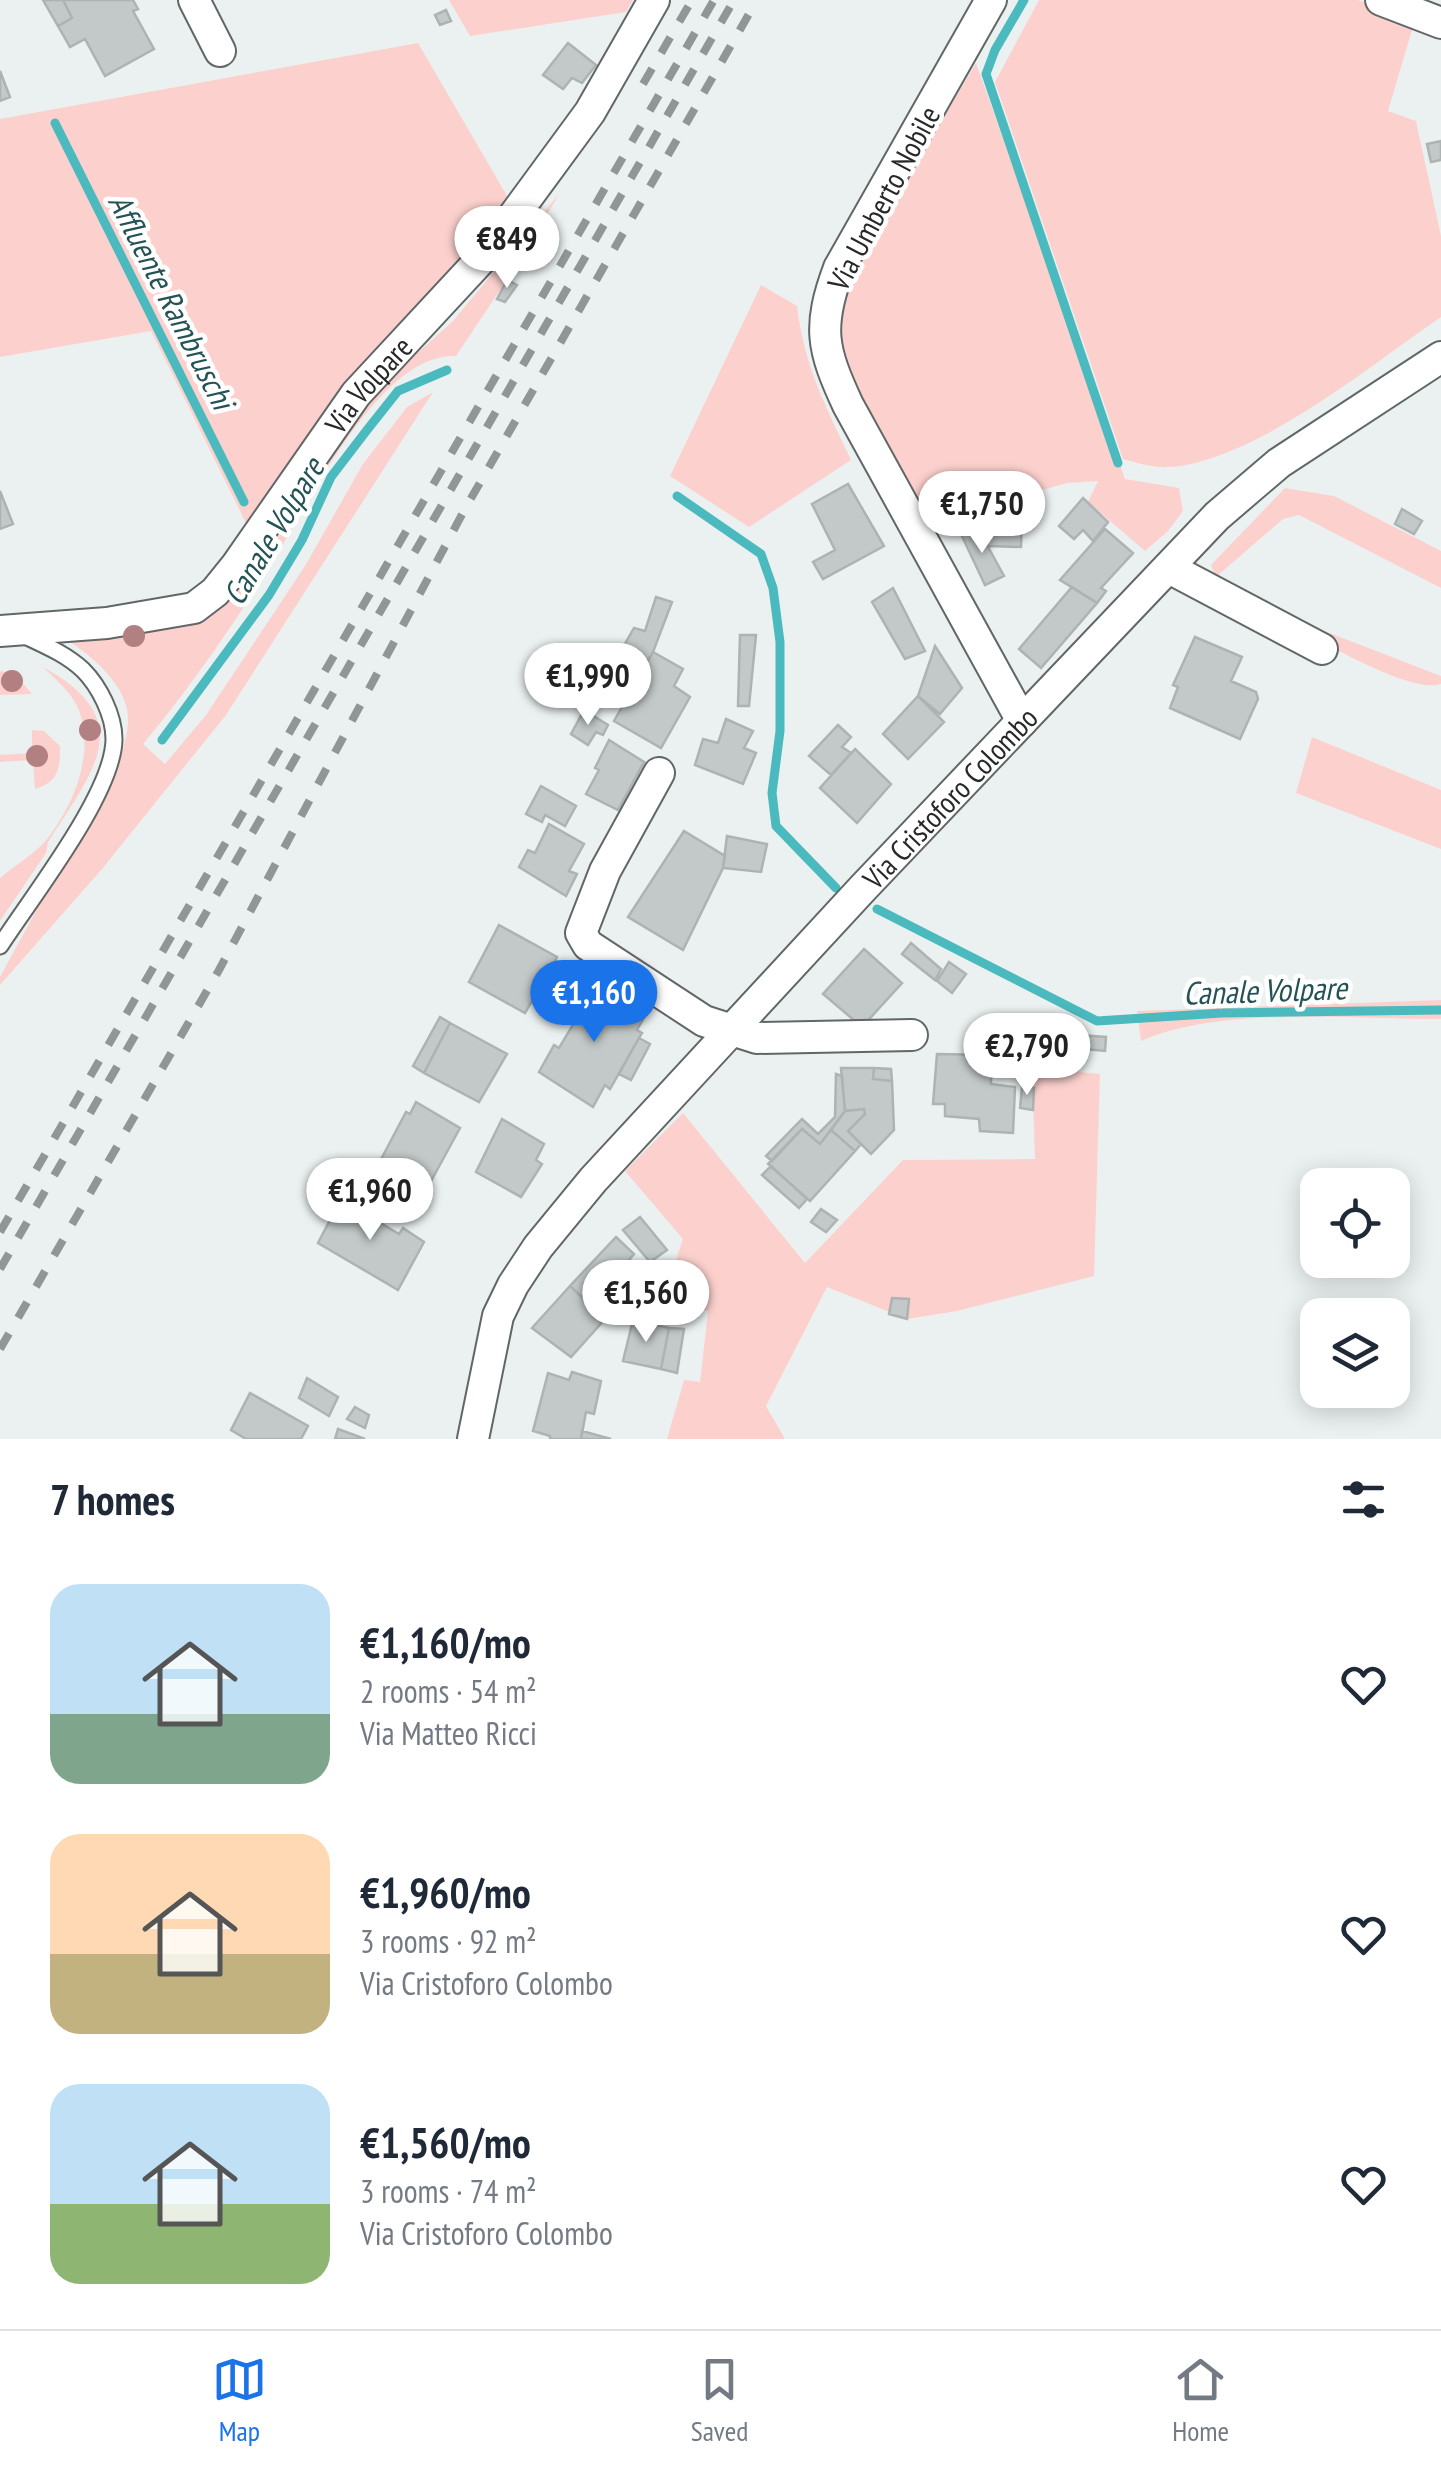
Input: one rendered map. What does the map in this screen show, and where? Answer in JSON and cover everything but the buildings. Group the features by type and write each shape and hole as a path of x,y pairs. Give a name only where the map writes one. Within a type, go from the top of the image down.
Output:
{"street":[{"path":"194,0 220,51"},
{"name":"Via Volpare","path":"8,631 107,623 194,608 215,592 356,394 485,254 508,223 590,112 654,0"},
{"name":"Via Umberto Nobile","path":"991,0 839,268 829,295 824,338 828,362 848,405 1022,721"},
{"path":"1381,0 1441,23"},
{"name":"Via Cristoforo Colombo","path":"473,1439 498,1316 538,1247 593,1180 1216,516 1280,463 1441,357"},
{"path":"1169,568 1322,649"},
{"path":"660,773 604,871 580,934 588,945 704,1021 757,1038 912,1035"}],"lane":[{"path":"0,946 76,833 105,778 114,738 104,700 84,671 59,652 8,631"}],"shaded area":[{"path":"449,0 633,0 626,12 470,36"},
{"path":"1039,0 1358,0 1415,20 1388,111 1416,121 1441,236 1441,317 1310,408 1236,449 1168,467 1123,459 995,82"},
{"path":"418,43 510,201 351,378 248,527 151,331 0,357 0,119"},
{"path":"976,63 1125,479 1179,488 1183,511 1145,551 1088,502 1098,481 1067,483 937,520 908,485 837,342 840,301 854,267"},
{"path":"559,194 456,356 426,362 397,381 342,446 246,604 143,744 165,764 206,715 305,566 363,464 407,407 433,392 226,715 102,869 0,985 0,977 52,882 99,805 125,742 128,722 123,697 98,664 66,639 211,608 251,578 373,393 453,321"},
{"path":"761,285 797,306 811,368 851,460 749,527 670,476"},
{"path":"1285,488 1334,496 1441,551 1441,588 1299,515 1283,519 1216,577 1211,565"},
{"path":"1257,605 1441,676 1441,684 1424,685 1377,669"},
{"path":"43,667 73,687 91,707 99,727 99,748 92,769 48,842 46,853 0,921 0,878 37,850 57,825 73,794 83,759 85,742 78,708"},
{"path":"0,671 16,675 32,694 0,695"},
{"path":"32,730 44,731 60,746 56,773 35,789 33,760 0,762 0,755 32,753"},
{"path":"1312,737 1441,790 1441,849 1296,793"},
{"path":"1441,1000 1441,1019 1248,1019 1173,1030 1141,1041 1137,1011"},
{"path":"1032,1068 1100,1074 1094,1276 957,1311 907,1319 827,1287 766,1406 785,1439 667,1439 684,1380 700,1382 708,1311 661,1305 683,1239 625,1171 683,1113 805,1263 903,1160 1035,1159"}],"waterway":[{"path":"1024,0 986,74 1118,463"},
{"name":"Affluente Rambruschi","path":"55,123 244,502"},
{"name":"Canale Volpare","path":"162,740 269,595 302,540 331,477 367,430 398,391 447,370"},
{"name":"Canale Volpare","path":"677,496 761,554 773,588 780,642 780,731 772,793 776,826 836,888"},
{"name":"Canale Volpare","path":"877,909 1097,1021 1222,1013 1441,1010"}],"railway":[{"path":"643,84 692,0"},
{"path":"0,1232 714,0"},
{"path":"0,1269 734,0"},
{"path":"0,1349 219,970 466,507 757,0"}]}
